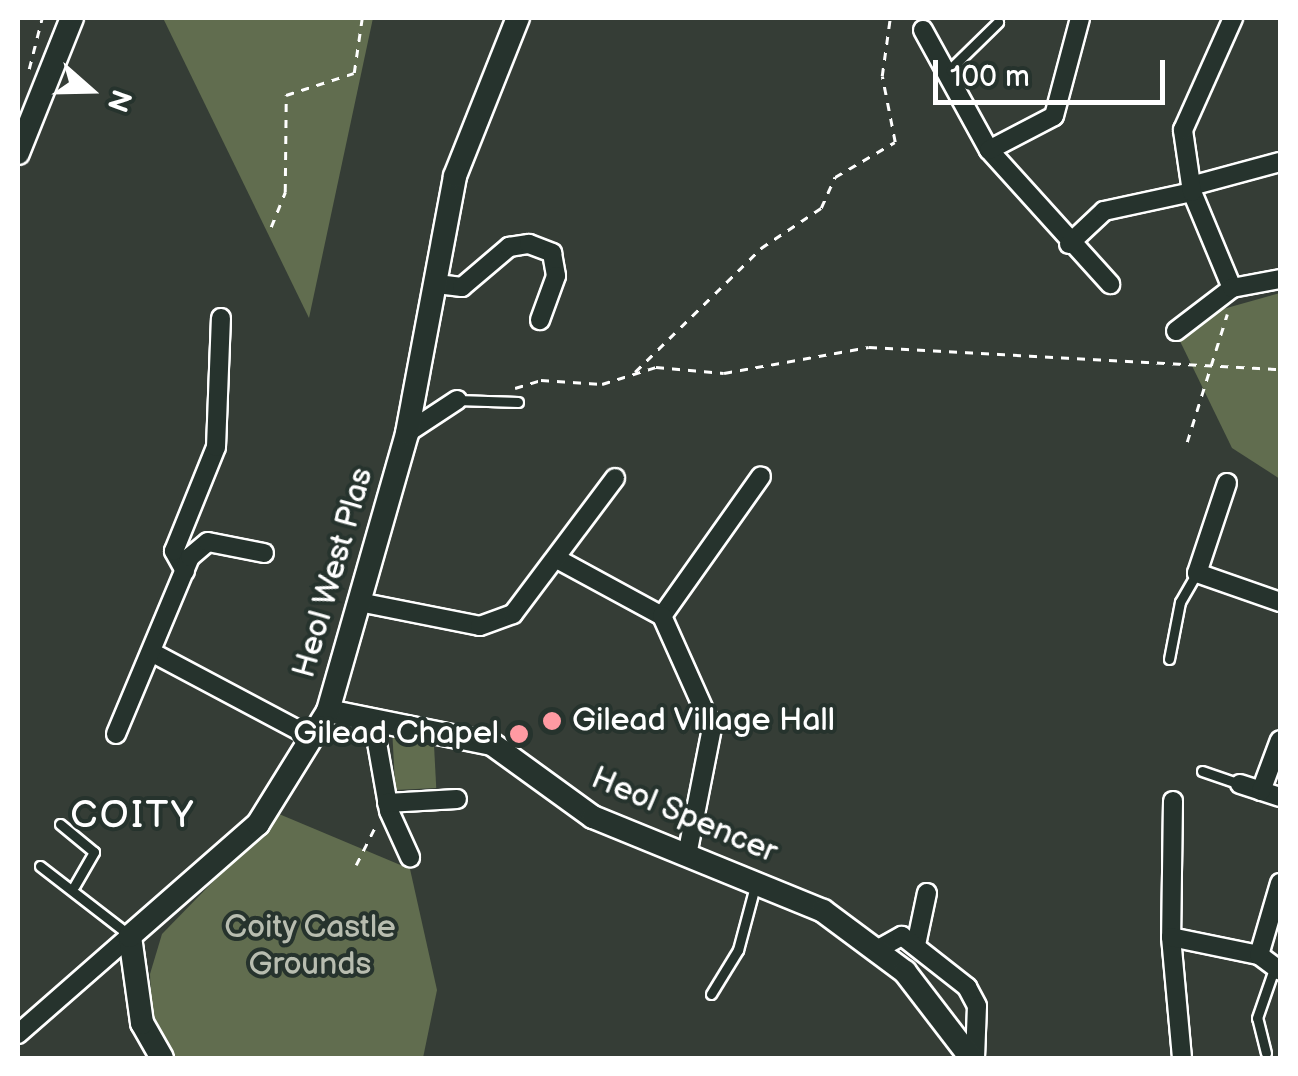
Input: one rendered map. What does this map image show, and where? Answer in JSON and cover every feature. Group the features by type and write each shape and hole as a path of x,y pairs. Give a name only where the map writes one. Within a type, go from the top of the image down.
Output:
{"street":[{"path":"53,18 54,53"},
{"path":"18,153 54,53 72,18"},
{"name":"Heol West Plas","path":"18,1034 245,838 328,711 407,433 438,284 455,176 518,18"},
{"path":"989,150 1054,116 1080,18"},
{"path":"1232,288 1191,189 1188,101 1211,78 1233,18"},
{"path":"922,30 989,150 1068,244 1110,284"},
{"path":"1068,244 1104,211 1280,162"},
{"path":"438,284 462,287 508,247 529,244 552,253 556,276 540,320"},
{"path":"1176,330 1232,288 1280,279"},
{"path":"185,570 174,551 216,447 222,318"},
{"path":"407,433 457,400"},
{"path":"662,616 761,476"},
{"path":"359,602 480,626 513,614 558,560 613,477"},
{"path":"1227,483 1197,573 1280,602"},
{"path":"129,726 185,570 208,542 264,553"},
{"path":"558,560 662,616 712,728 687,854"},
{"path":"155,654 313,738"},
{"name":"Heol Spencer","path":"328,711 492,744 580,810 756,881 880,948 973,1058"},
{"path":"373,720 388,807 410,857"},
{"path":"1261,791 1280,740"},
{"path":"1240,784 1280,797"},
{"path":"388,807 457,799"},
{"path":"1174,801 1171,937 1182,1058"},
{"path":"1259,954 1280,883"},
{"path":"916,945 927,894"},
{"path":"130,936 142,1023 162,1058"},
{"path":"880,948 902,936 977,1006 973,1058"},
{"path":"1171,937 1259,954 1278,968"}],"lane":[{"path":"944,74 998,22"},
{"path":"457,400 518,402"},
{"path":"1169,658 1180,602 1197,573"},
{"path":"1202,771 1240,784"},
{"path":"60,824 94,852 74,886"},
{"path":"40,866 74,886 130,936"},
{"path":"711,994 744,936 756,881"},
{"path":"1266,1053 1257,1018 1278,968"}],"path":[{"path":"23,88 42,18"},
{"path":"270,227 285,192 286,95 294,85 334,84 354,73 362,18"},
{"path":"634,372 761,248 822,208 835,177 895,142 882,76 890,18"},
{"path":"1187,442 1214,365 1232,288"},
{"path":"509,390 634,372 724,373 870,347 950,358 1280,368"},
{"path":"356,866 388,807"}],"green space":[{"path":"163,18 373,18 309,318"},
{"path":"1280,293 1280,479 1232,448 1178,337 1216,311"},
{"path":"433,726 436,788 395,790 392,728"},
{"name":"Coity Castle Grounds","path":"279,814 410,869 437,990 423,1058 169,1058 152,1021 150,974 162,934"}],"place":[{"name":"Gilead Village Hall","path":"552,721"},
{"name":"Gilead Chapel","path":"519,734"}],"district":[{"name":"COITY","path":"133,816"}]}
